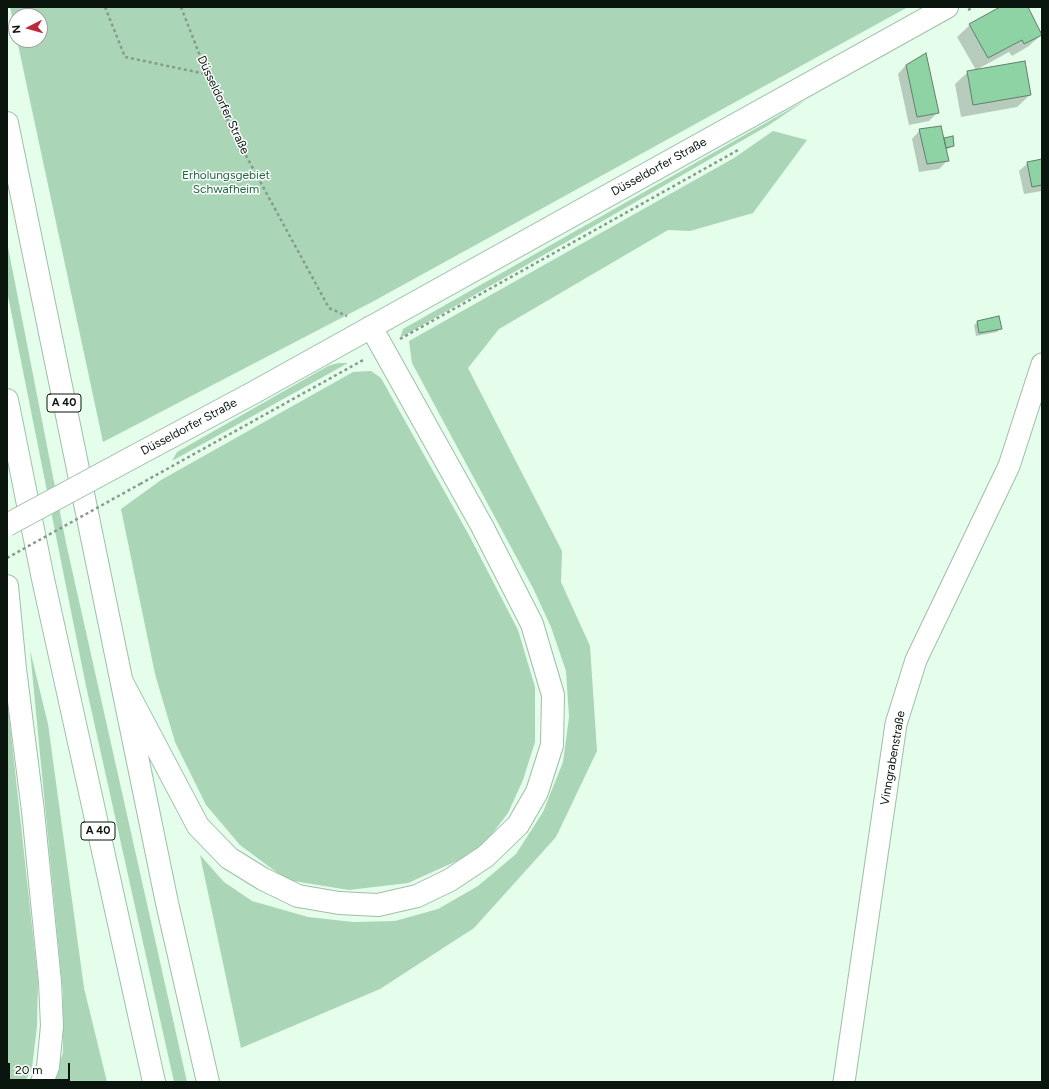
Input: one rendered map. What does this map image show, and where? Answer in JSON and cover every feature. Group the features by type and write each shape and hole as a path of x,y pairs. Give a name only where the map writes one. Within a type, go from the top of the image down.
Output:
{"main road":[{"name":"Düsseldorfer Straße","path":"7,525 371,327 947,7"},
{"name":"A 40","path":"7,124 167,903 208,1082"},
{"path":"122,682 198,826 229,858 264,879 298,896 338,903 378,905 417,896 450,880 486,856 518,825 537,792 552,745 553,695 532,624 482,526 371,327"},
{"name":"A 40","path":"7,400 43,579 154,1082"},
{"path":"7,586 15,669 33,811 50,982 52,1026 48,1067 42,1082"}],"street":[{"name":"Vinngrabenstraße","path":"844,1082 896,724 916,660 1009,466 1042,364"}],"path":[{"path":"105,7 125,57 206,74"},
{"name":"Düsseldorfer Straße","path":"181,7 206,74 231,128 329,308 371,327"},
{"path":"7,558 140,484"}],"green space":[{"name":"Erholungsgebiet Schwafheim","path":"908,7 372,302 103,442 19,48 48,48 48,8 10,8"},
{"path":"806,100 769,125 400,338 403,329"},
{"path":"773,131 807,140 753,213 690,231 668,230 499,329 468,368 562,551 561,582 590,646 597,751 556,837 474,928 380,989 241,1048 200,855 224,882 252,901 308,917 353,922 395,921 438,909 478,886 516,854 543,812 563,762 569,717 566,671 551,627 533,588 412,363 409,341 734,158"},
{"path":"7,242 66,543 187,1082 174,1082 86,686 7,291"},
{"path":"338,363 348,363 172,461 177,452 328,366"},
{"path":"371,371 381,378 470,537 518,630 535,687 535,742 523,780 508,813 479,851 408,883 349,890 287,880 240,845 206,805 175,742 155,674 121,509 161,480 353,372"},
{"path":"30,650 48,724 84,988 107,1082 53,1082 63,1053 63,993"},
{"path":"7,697 38,981 37,1026 32,1068 25,1082 7,1082"}],"building":[{"path":"1000,7 1028,7 1042,35 1024,44 1022,40 988,58 969,24"},
{"path":"926,53 939,113 917,117 906,65"},
{"path":"1025,61 1031,95 973,105 967,71"},
{"path":"941,126 949,161 927,164 919,129"},
{"path":"953,136 954,146 946,148 944,138"},
{"path":"1042,159 1042,185 1032,187 1027,162"},
{"path":"999,316 1002,329 979,333 977,321"}]}
